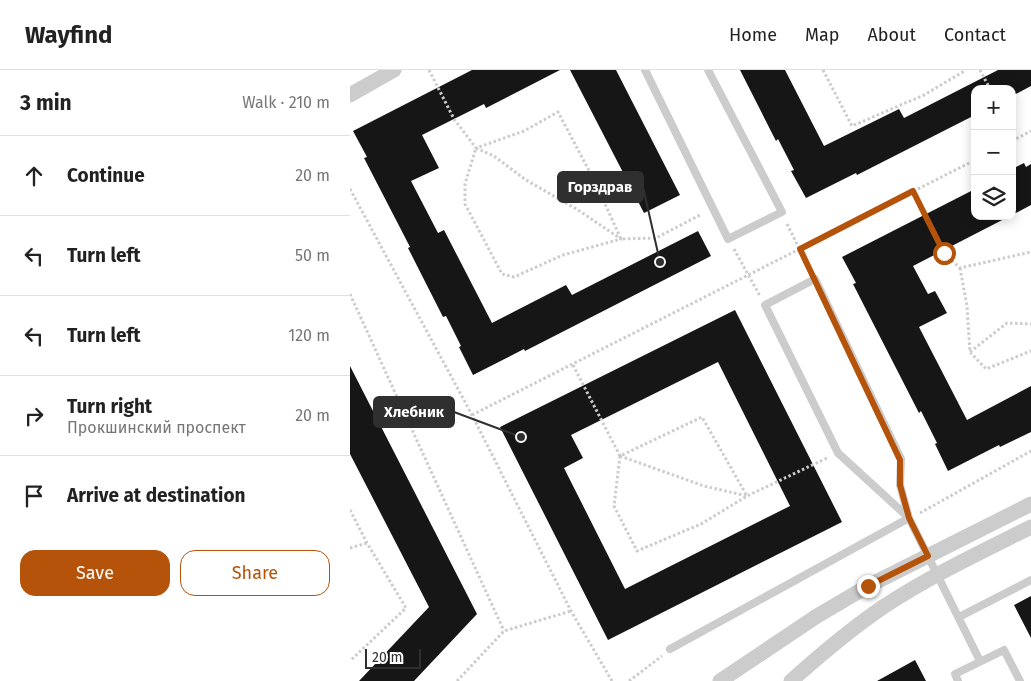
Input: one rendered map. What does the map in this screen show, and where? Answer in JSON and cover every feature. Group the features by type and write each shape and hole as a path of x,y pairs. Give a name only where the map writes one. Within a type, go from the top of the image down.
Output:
{"street":[{"path":"350,95 394,70"},
{"path":"720,681 817,616 868,586 1031,504"},
{"path":"791,681 843,637 883,608 938,575 1031,527"}],"lane":[{"path":"644,70 728,238 782,212 708,70"},
{"path":"909,518 838,453 765,305 814,279 900,460 900,485 909,518 980,661"},
{"path":"670,650 909,518"},
{"path":"959,617 1031,580"},
{"path":"958,681 955,674 1004,650 1020,681"}],"path":[{"path":"429,70 454,119 476,148 494,156 526,180 578,210 621,239"},
{"path":"823,70 852,126 924,94 966,70"},
{"path":"980,70 988,85"},
{"path":"476,148 524,131 558,112 594,180 621,239"},
{"path":"1016,139 1031,131"},
{"path":"476,148 465,184 465,204 502,274 514,277 563,255 621,239 656,238 714,208"},
{"path":"472,415 971,162"},
{"path":"350,189 472,415 571,611 612,681"},
{"path":"913,191 944,253 960,268 967,306 970,352 986,369 1031,351"},
{"path":"782,212 814,279"},
{"path":"728,238 765,305"},
{"path":"960,268 1031,252"},
{"path":"350,294 504,631"},
{"path":"970,352 1007,323 1031,324"},
{"path":"573,365 620,456 614,506 637,551 701,524 748,496 838,453"},
{"path":"620,456 702,417 748,496"},
{"path":"909,518 1031,451"},
{"path":"620,456 704,486 748,496"},
{"path":"350,510 367,543 406,608 350,659"},
{"path":"350,548 367,543"},
{"path":"457,681 504,631 571,611"},
{"path":"629,681 670,650"}],"building":[{"path":"472,70 560,70 486,108 484,104 422,135 439,168 411,181 438,233 444,230 492,323 566,285 572,295 698,231 711,256 525,351 524,349 473,375 446,316 443,317 408,248 410,247 364,158 367,157 353,131"},
{"path":"570,70 616,70 680,195 644,213"},
{"path":"740,70 785,70 824,146 899,109 904,118 998,70 1031,70 1031,86 1016,94 1016,85 971,85 971,117 857,175 856,173 806,198 791,171 794,170 778,139 776,141"},
{"path":"1024,163 1026,167 1031,164 1031,205 1016,213 1016,175 1016,167"},
{"path":"971,191 971,220 1002,220 913,266 928,294 935,291 947,313 919,327 967,420 1031,386 1031,432 1000,447 999,445 948,471 935,444 937,443 921,411 919,413 853,284 856,283 842,257"},
{"path":"735,310 842,522 608,640 500,427","holes":["718,362 790,506 625,589 564,468 583,458 571,435"]},
{"path":"350,366 477,614 414,681 359,681 429,607 350,454"},
{"path":"1031,596 1031,638 1014,605"},
{"path":"915,660 926,681 877,681"}],"place":[{"name":"Горздрав","path":"660,262"},
{"name":"Хлебник","path":"521,437"}],"route":[{"path":"868,586 928,556 909,518 900,485 900,460 800,249 913,191 944,253"}]}
